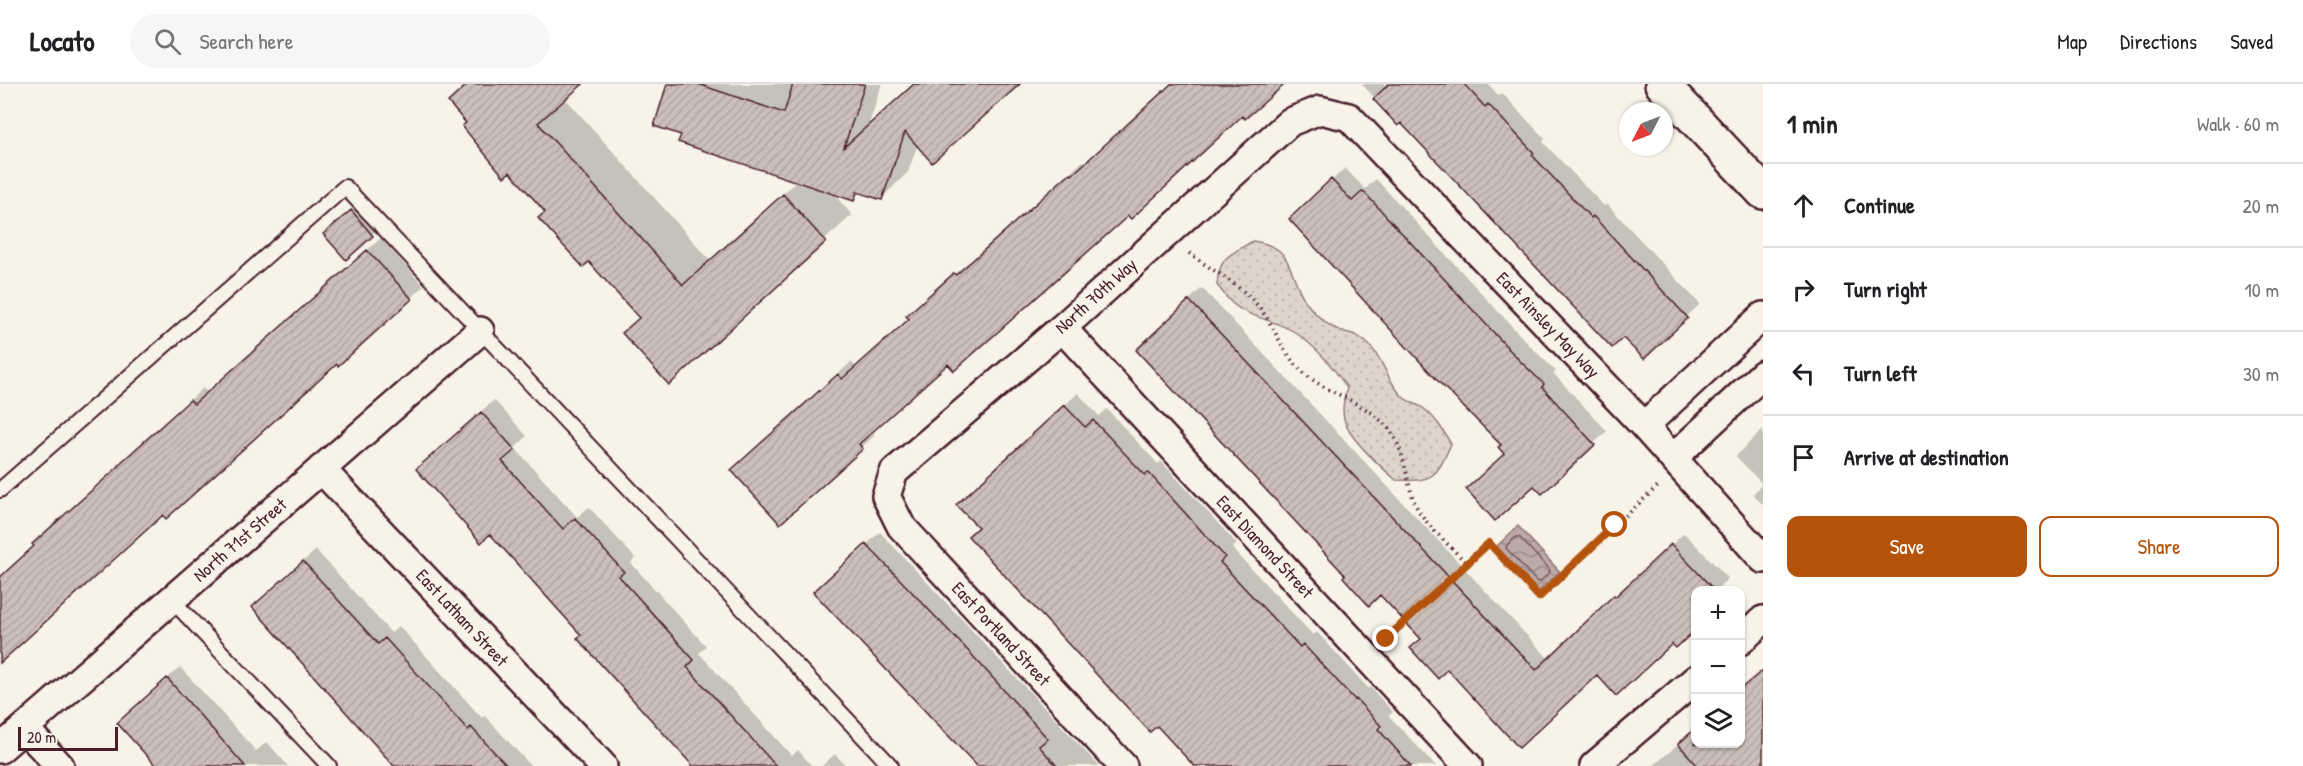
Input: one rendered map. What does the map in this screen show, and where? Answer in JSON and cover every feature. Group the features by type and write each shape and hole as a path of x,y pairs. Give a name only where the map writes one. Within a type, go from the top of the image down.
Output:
{"street":[{"path":"1662,84 1763,192"},
{"name":"North 70th Way","path":"886,496 894,472 1062,328 1290,122 1320,110"},
{"name":"East Ainsley May Way","path":"1320,110 1349,117 1644,426 1763,559"},
{"path":"1644,426 1763,316"},
{"name":"East Diamond Street","path":"1062,328 1468,766"},
{"name":"North 71st Street","path":"0,749 480,331"},
{"path":"1706,369 1737,400"},
{"path":"1673,458 1763,374"},
{"name":"East Latham Street","path":"321,469 603,766"},
{"name":"East Portland Street","path":"886,496 901,526 1123,766"},
{"path":"1741,640 1763,620"},
{"path":"1594,766 1691,682"},
{"path":"24,728 60,766"}],"lane":[{"path":"0,490 345,187 891,766"},
{"path":"171,599 329,766"}],"path":[{"path":"1185,251 1226,277 1260,307 1284,351 1300,370 1322,387 1376,415 1389,429 1399,445 1414,502 1421,514 1467,564"},
{"path":"1386,639 1489,543 1539,597 1658,486"}],"shaded area":[{"path":"1253,241 1266,244 1283,254 1304,299 1313,311 1334,328 1353,334 1367,343 1405,399 1423,408 1439,424 1451,444 1432,476 1418,480 1396,480 1390,475 1367,453 1348,429 1343,409 1347,388 1324,358 1296,333 1239,308 1217,285 1220,268 1227,257"}],"water":[{"path":"1518,526 1560,572 1538,592 1496,547"}],"building":[{"path":"468,84 583,84 538,123 683,285 783,194 826,242 669,385 622,333 639,318 589,262 583,267 538,218 545,212 510,172 504,177 462,126 466,123 448,102"},
{"path":"667,84 698,84 784,113 793,84 865,84 844,147 914,84 1020,84 932,163 905,132 882,200 857,192 854,201 678,142 681,135 654,126"},
{"path":"1171,84 1285,84 1245,119 1242,116 1131,219 1128,216 954,371 948,364 859,444 863,449 780,524 731,470 838,374 842,379 909,319 906,316 954,273 956,275 1070,173 1072,175"},
{"path":"1389,84 1464,84 1485,107 1488,104 1534,153 1532,155 1591,218 1593,216 1688,318 1644,359 1623,338 1612,348 1401,123 1398,126 1373,99"},
{"path":"1331,179 1352,201 1363,191 1519,360 1544,384 1542,387 1595,445 1542,494 1534,486 1495,521 1466,489 1504,454 1498,447 1501,445 1437,380 1289,219"},
{"path":"351,210 373,236 346,260 323,234"},
{"path":"367,250 412,299 166,519 163,515 0,663 0,577 34,546 32,544 190,400 194,404"},
{"path":"1189,300 1536,670 1671,544 1710,586 1691,586 1691,634 1676,648 1672,644 1616,696 1597,675 1519,748 1447,669 1438,679 1410,648 1421,639 1380,595 1369,606 1343,577 1345,575 1136,350"},
{"path":"1064,405 1085,427 1093,420 1145,475 1148,472 1225,557 1220,562 1300,647 1303,644 1356,699 1381,726 1378,729 1411,766 1194,766 1157,726 1150,732 968,536 978,527 956,505"},
{"path":"481,412 515,450 502,461 563,529 575,518 624,572 619,576 694,660 687,667 776,766 693,766 577,638 581,635 490,534 481,543 416,469"},
{"path":"866,544 1048,739 1039,746 1057,766 977,766 813,592"},
{"path":"303,561 378,644 385,638 468,730 471,727 507,766 394,766 252,607"},
{"path":"1763,670 1763,766 1698,766 1678,744 1691,733 1691,748 1745,748 1745,685"},
{"path":"167,678 245,766 156,766 117,723"}],"route":[{"path":"1386,639 1489,543 1539,597 1615,525"}]}
